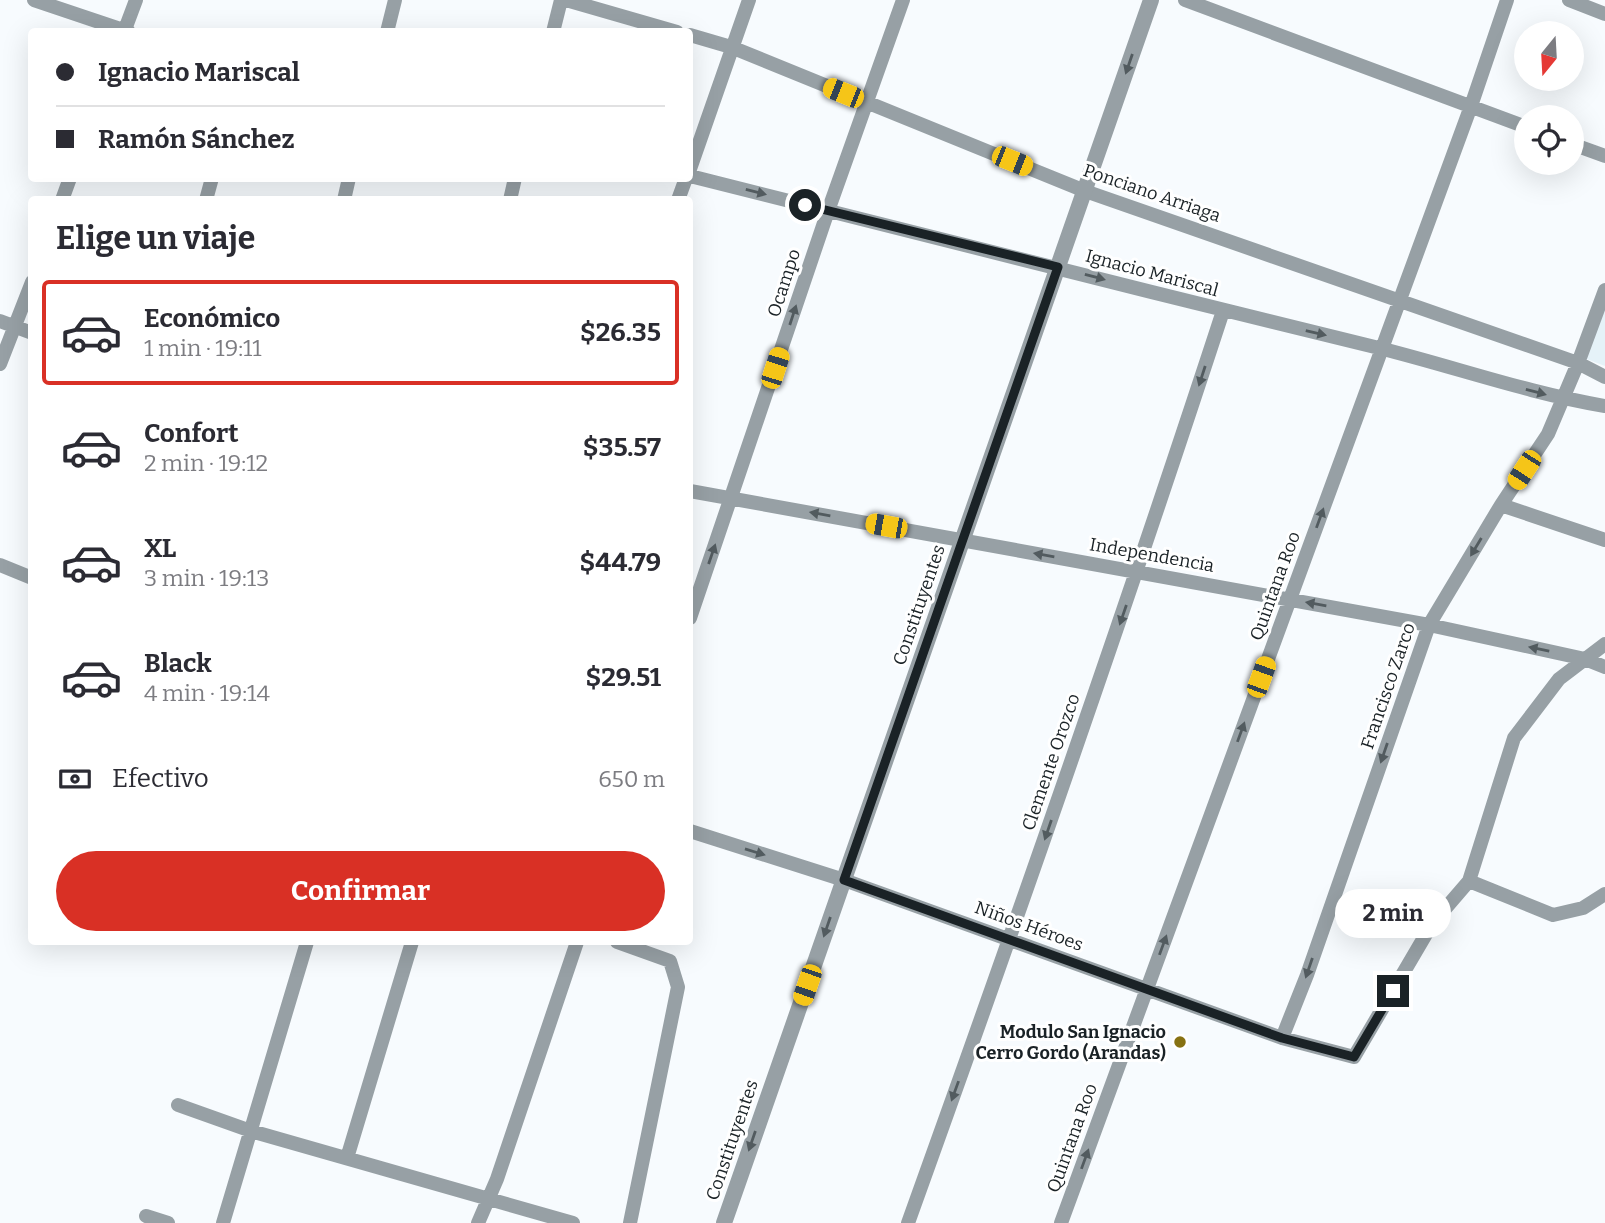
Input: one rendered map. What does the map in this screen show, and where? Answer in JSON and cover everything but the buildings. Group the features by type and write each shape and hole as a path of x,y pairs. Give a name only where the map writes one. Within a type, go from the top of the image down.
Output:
{"street":[{"path":"34,0 117,28"},
{"path":"127,28 136,0"},
{"path":"388,28 395,0"},
{"path":"554,28 564,0 663,28"},
{"path":"693,160 749,0"},
{"name":"Ocampo","path":"693,610 828,211 903,0"},
{"name":"Constituyentes","path":"724,1223 1151,0"},
{"path":"1185,0 1514,122"},
{"name":"Quintana Roo","path":"1061,1223 1471,106 1507,0"},
{"path":"1569,0 1605,13"},
{"name":"Ponciano Arriaga","path":"693,36 731,47 1084,191 1578,363 1605,377"},
{"path":"1584,148 1605,156"},
{"name":"Ignacio Mariscal","path":"693,178 1382,349 1563,399 1605,406"},
{"name":"Francisco Zarco","path":"1282,1038 1307,975 1429,625 1501,505 1548,435 1605,290"},
{"path":"0,364 28,293"},
{"name":"Clemente Orozco","path":"908,1223 1138,572 1223,311"},
{"path":"0,321 28,332"},
{"name":"Independencia","path":"693,492 1429,625 1585,659 1605,667"},
{"path":"1501,505 1605,540"},
{"path":"0,565 28,576"},
{"path":"1605,644 1559,679 1514,738 1469,881 1553,915 1583,908 1605,894"},
{"name":"Niños Héroes","path":"693,832 844,880 1282,1038 1354,1057 1432,924 1469,881"},
{"path":"223,1223 306,945"},
{"path":"347,1158 411,945"},
{"path":"478,1223 489,1199 576,945"},
{"path":"625,945 670,961 678,987 630,1223"},
{"path":"178,1105 251,1131 573,1223"},
{"path":"146,1216 167,1223"}],"shaded area":[{"path":"1605,305 1605,366 1584,358"}],"place":[{"name":"Modulo San Ignacio Cerro Gordo (Arandas)","path":"1180,1042"}],"route":[{"path":"805,205 1058,267 844,880 1282,1038 1354,1057 1393,991"}]}
